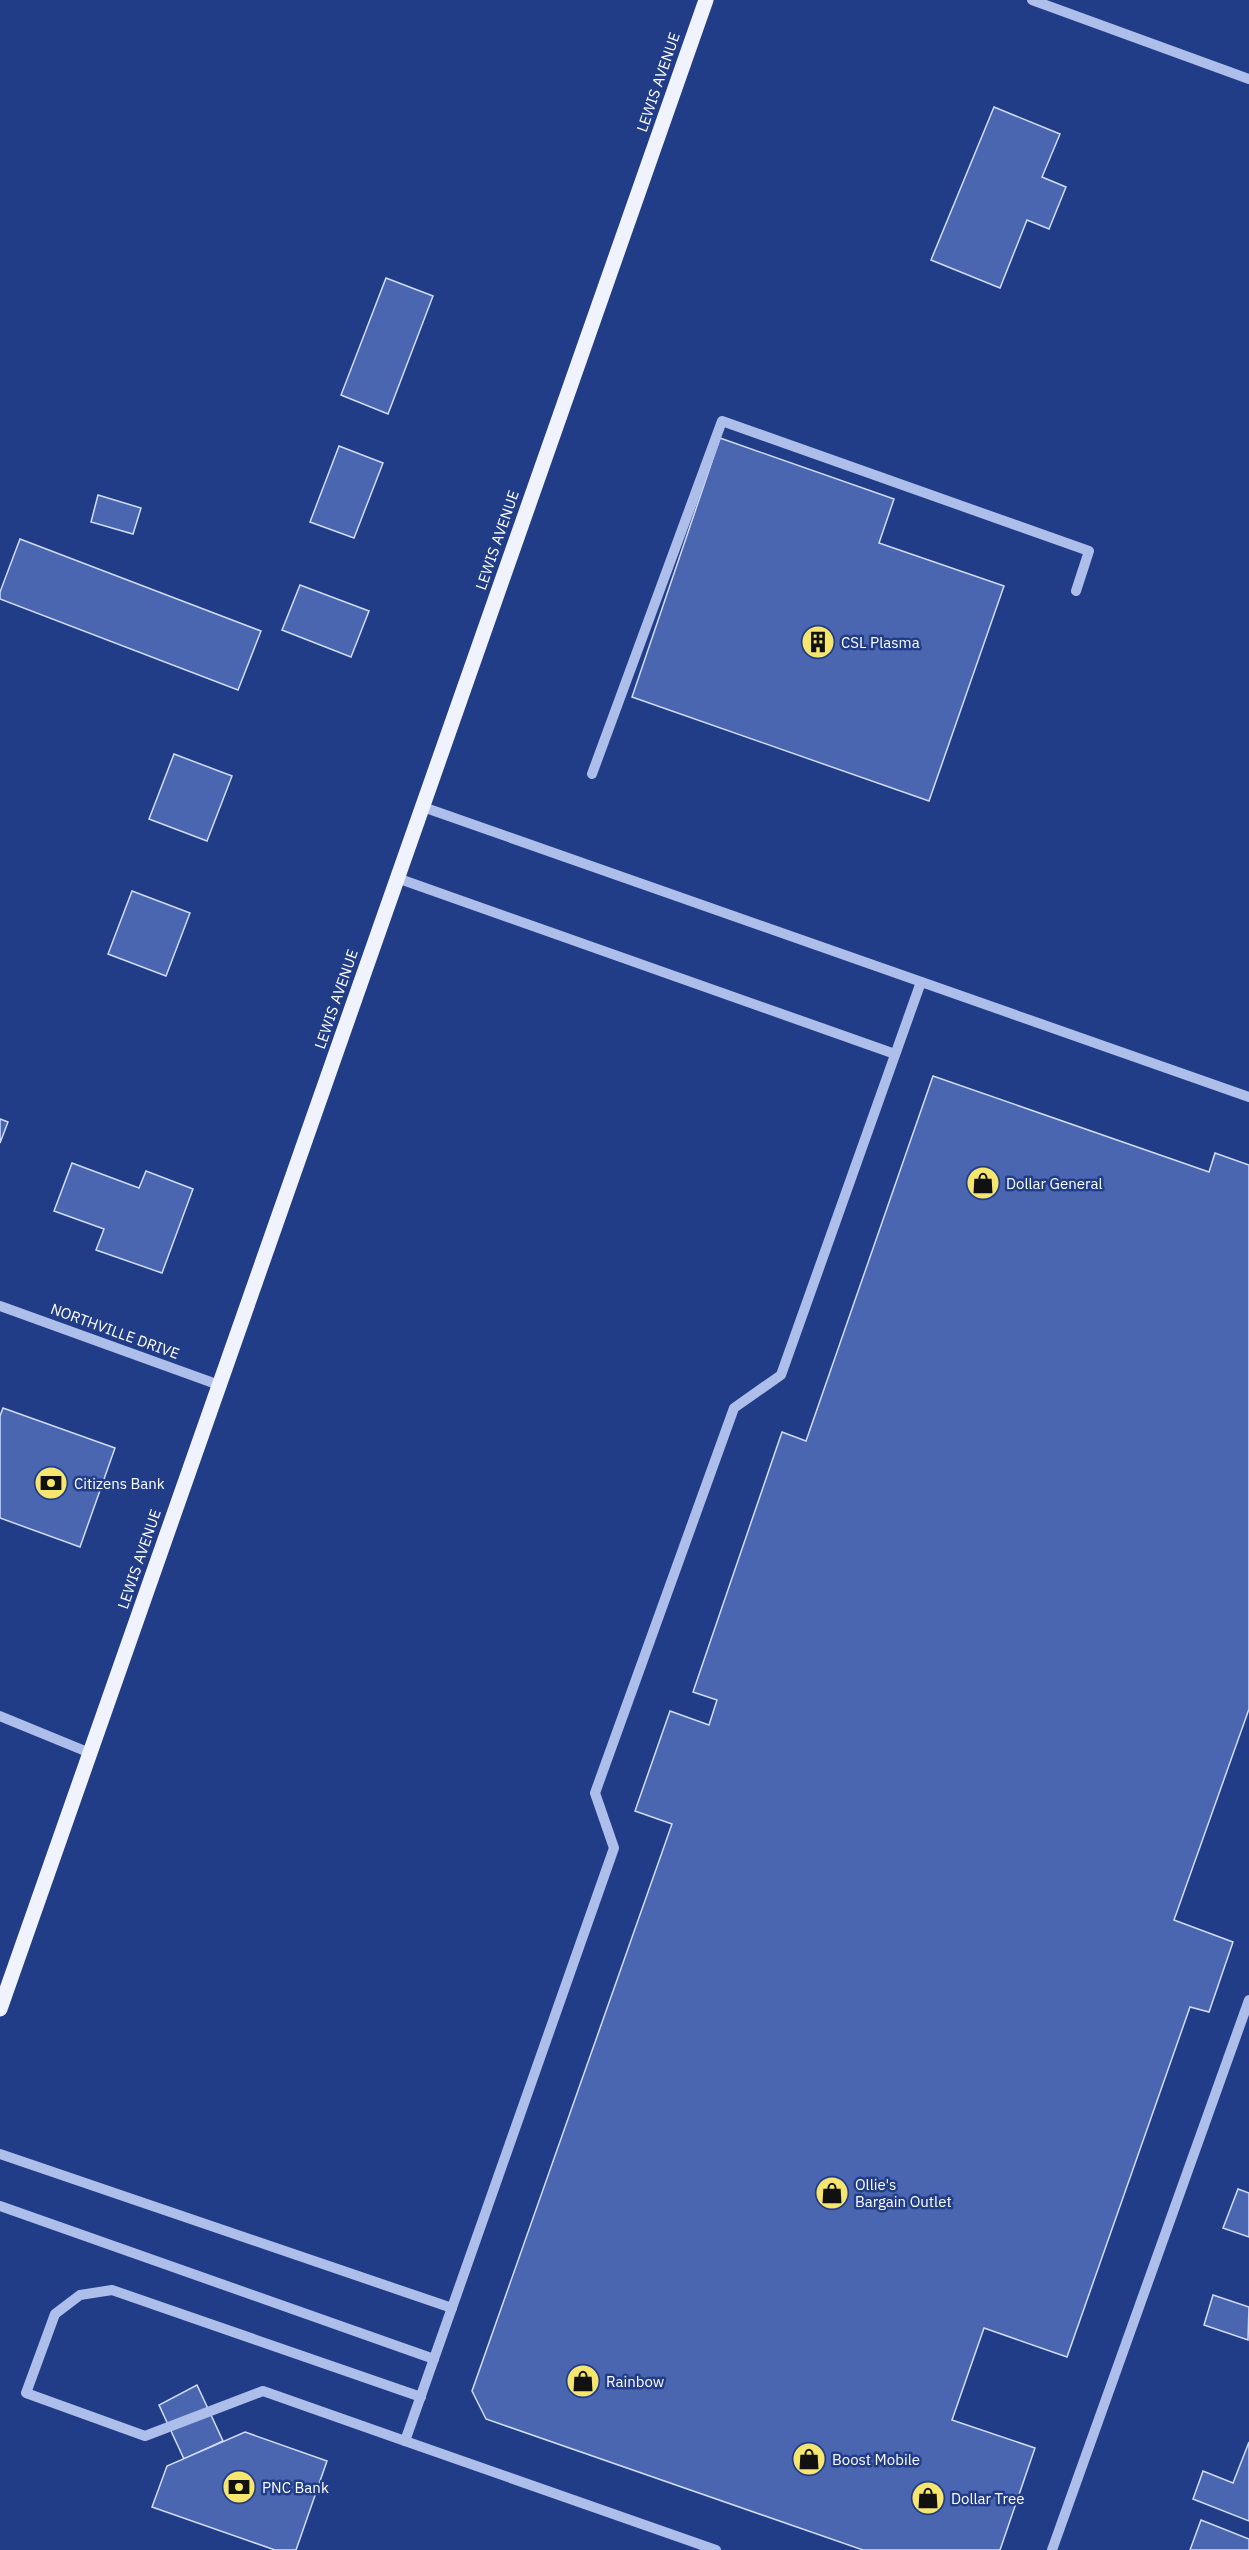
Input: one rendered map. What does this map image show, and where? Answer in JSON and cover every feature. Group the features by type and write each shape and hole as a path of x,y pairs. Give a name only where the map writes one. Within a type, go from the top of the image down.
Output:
{"main road":[{"name":"LEWIS AVENUE","path":"0,2009 706,0"}],"street":[{"path":"1032,0 1249,79"},
{"path":"592,774 722,420 1089,551 1076,591"},
{"path":"423,807 1249,1097"},
{"path":"397,879 895,1054"},
{"path":"405,2441 614,1848 595,1793 734,1408 781,1375 921,982"},
{"name":"NORTHVILLE DRIVE","path":"1,1310 219,1385"},
{"path":"0,1716 90,1753"},
{"path":"1052,2550 1249,2000"},
{"path":"0,2154 452,2308"},
{"path":"0,2206 434,2360"},
{"path":"421,2397 112,2290 80,2295 55,2314 26,2393 145,2436 263,2391 716,2550"}],"building":[{"path":"994,107 1060,134 1042,177 1066,187 1049,229 1027,220 1000,288 931,260"},
{"path":"386,278 433,296 388,414 341,395"},
{"name":"CSL Plasma","path":"720,438 894,499 879,543 1004,586 929,801 632,697"},
{"path":"339,446 383,463 354,538 310,522"},
{"path":"98,495 141,508 133,534 91,522"},
{"path":"20,539 261,631 238,690 0,599 0,592"},
{"path":"300,585 369,611 351,657 282,630"},
{"path":"174,754 232,776 207,841 149,819"},
{"path":"132,891 190,913 166,976 108,954"},
{"path":"933,1076 1209,1172 1215,1153 1249,1165 1249,1709 1174,1920 1233,1942 1209,2012 1190,2007 1067,2357 984,2328 952,2420 1035,2448 1000,2550 863,2550 486,2419 472,2391 672,1824 635,1811 670,1711 709,1725 717,1700 693,1692 782,1432 806,1441"},
{"path":"0,1119 8,1122 0,1143"},
{"path":"72,1163 139,1188 146,1171 193,1189 162,1273 96,1250 104,1229 54,1211"},
{"name":"Citizens Bank","path":"3,1408 115,1448 80,1547 0,1518 0,1416"},
{"path":"1238,2189 1249,2193 1249,2237 1223,2228"},
{"path":"1213,2295 1249,2307 1248,2340 1204,2325"},
{"path":"197,2385 223,2441 184,2459 159,2405"},
{"name":"PNC Bank","path":"245,2432 327,2461 296,2550 275,2550 152,2507 167,2466"},
{"path":"1249,2442 1249,2521 1193,2499 1203,2471 1233,2483"},
{"path":"1201,2520 1249,2539 1249,2550 1190,2550"}],"place":[{"name":"CSL Plasma","path":"818,642"},
{"name":"Dollar General","path":"983,1183"},
{"name":"Citizens Bank","path":"51,1483"},
{"name":"Ollie's Bargain Outlet","path":"832,2193"},
{"name":"Rainbow","path":"583,2381"},
{"name":"Boost Mobile","path":"809,2459"},
{"name":"PNC Bank","path":"239,2487"},
{"name":"Dollar Tree","path":"928,2498"}]}
